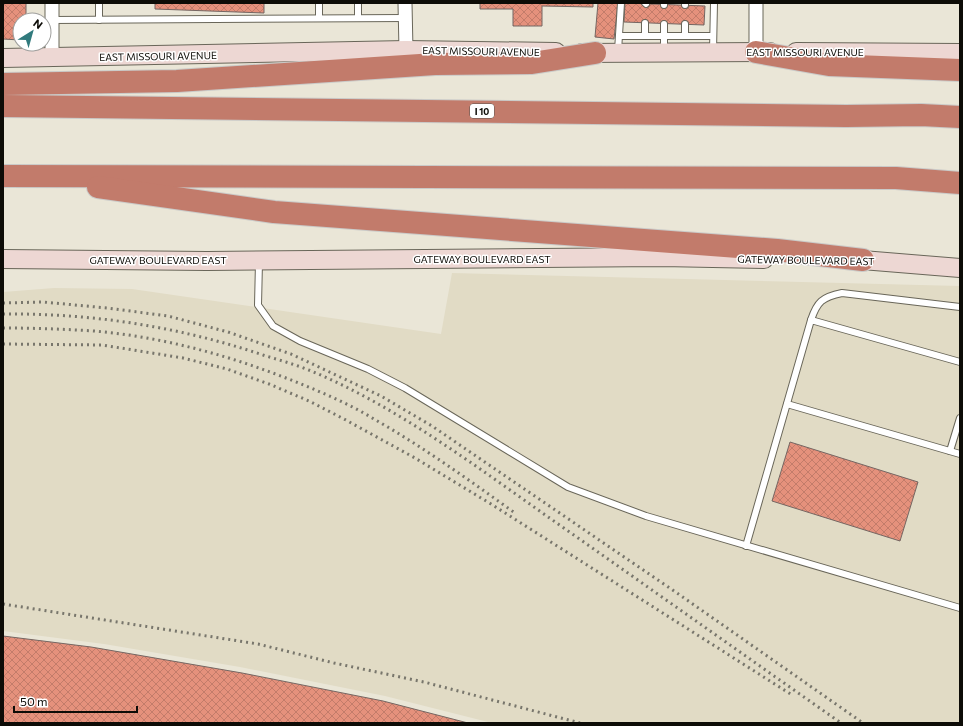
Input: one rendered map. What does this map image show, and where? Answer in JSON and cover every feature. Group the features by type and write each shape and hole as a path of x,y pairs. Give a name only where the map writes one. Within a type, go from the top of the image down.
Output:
{"highway":[{"path":"756,52 829,65 960,70"},
{"path":"3,84 177,81 435,64 532,63 595,53"},
{"name":"I 10","path":"3,106 846,116 921,115 960,117"},
{"path":"9,176 896,178 960,183"},
{"path":"9,176 274,212 777,250 863,260"}],"main road":[{"name":"EAST MISSOURI AVENUE","path":"3,58 406,50 595,53 618,44 713,44 756,52 960,53"},
{"name":"GATEWAY BOULEVARD EAST","path":"3,259 259,260 662,257 863,260 960,268"}],"street":[{"path":"406,3 406,50"},
{"path":"756,3 756,52"},
{"path":"52,52 52,58"}],"lane":[{"path":"99,3 100,20"},
{"path":"319,3 319,18"},
{"path":"358,3 358,18"},
{"path":"621,3 618,44 645,35 665,44 685,36 713,44 714,3"},
{"path":"52,20 406,18"},
{"path":"645,23 645,35"},
{"path":"664,24 665,44"},
{"path":"685,24 685,36"},
{"path":"259,260 258,305 273,326 300,341 368,369 405,388 568,487 646,516 960,608"},
{"path":"746,546 810,320 815,308 821,301 831,295 842,293 960,307"},
{"path":"810,320 960,362"},
{"path":"786,404 960,454"},
{"path":"950,451 960,418"}],"shaded area":[{"path":"452,273 960,286 960,723 492,723 385,696 240,667 104,644 3,631 3,292 54,288 132,289 441,334"}],"building":[{"path":"3,3 26,3 26,12 12,12 12,40 3,39"},
{"path":"155,3 264,3 264,13 155,9"},
{"path":"480,3 593,3 593,7 542,6 542,26 513,26 513,9 480,9"},
{"path":"598,3 618,3 614,39 595,37"},
{"path":"625,3 705,6 704,25 624,22"},
{"path":"790,442 918,482 900,541 772,501"},
{"path":"3,636 91,647 242,673 383,701 468,723 3,723"}],"railway":[{"path":"3,303 43,302 168,316 228,332 291,354 381,396 432,426 677,593 863,723"},
{"path":"3,314 37,314 103,319 202,337 304,368 347,387 408,421 466,459 841,723"},
{"path":"3,328 94,331 147,338 173,343 225,357 276,374 347,404 365,414 428,452 515,513"},
{"path":"3,344 102,345 183,358 227,369 269,384 309,401 415,458 491,504 792,695"},
{"path":"3,604 258,644 334,663 424,682 580,723"}]}
